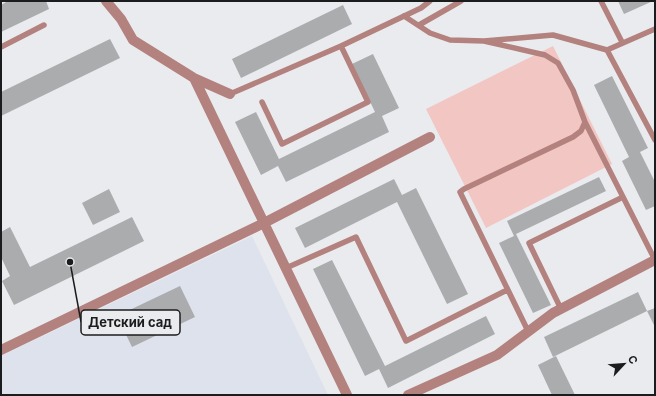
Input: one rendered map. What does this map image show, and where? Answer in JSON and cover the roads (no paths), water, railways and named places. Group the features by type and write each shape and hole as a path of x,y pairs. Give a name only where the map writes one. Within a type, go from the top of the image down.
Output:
{"street":[{"path":"106,1 121,19 133,40 194,78 230,94"},
{"path":"194,78 347,395"},
{"path":"1,350 264,223 430,137"},
{"path":"408,395 497,355 553,313 655,260"}],"lane":[{"path":"230,94 341,46 421,8 430,1"},
{"path":"419,25 462,1"},
{"path":"601,1 622,42"},
{"path":"404,16 430,33 450,40 484,41 553,35 607,50 622,42 655,29"},
{"path":"1,46 44,25"},
{"path":"484,41 545,55 558,62 573,90 585,122 655,260"},
{"path":"262,102 282,144 368,102 341,46"},
{"path":"607,50 655,140"},
{"path":"528,331 460,192 573,136 581,131 585,122"},
{"path":"561,309 529,243 623,197"},
{"path":"286,268 356,237 406,341 508,290"}],"place":[{"name":"Детский сад","path":"70,262"}]}
